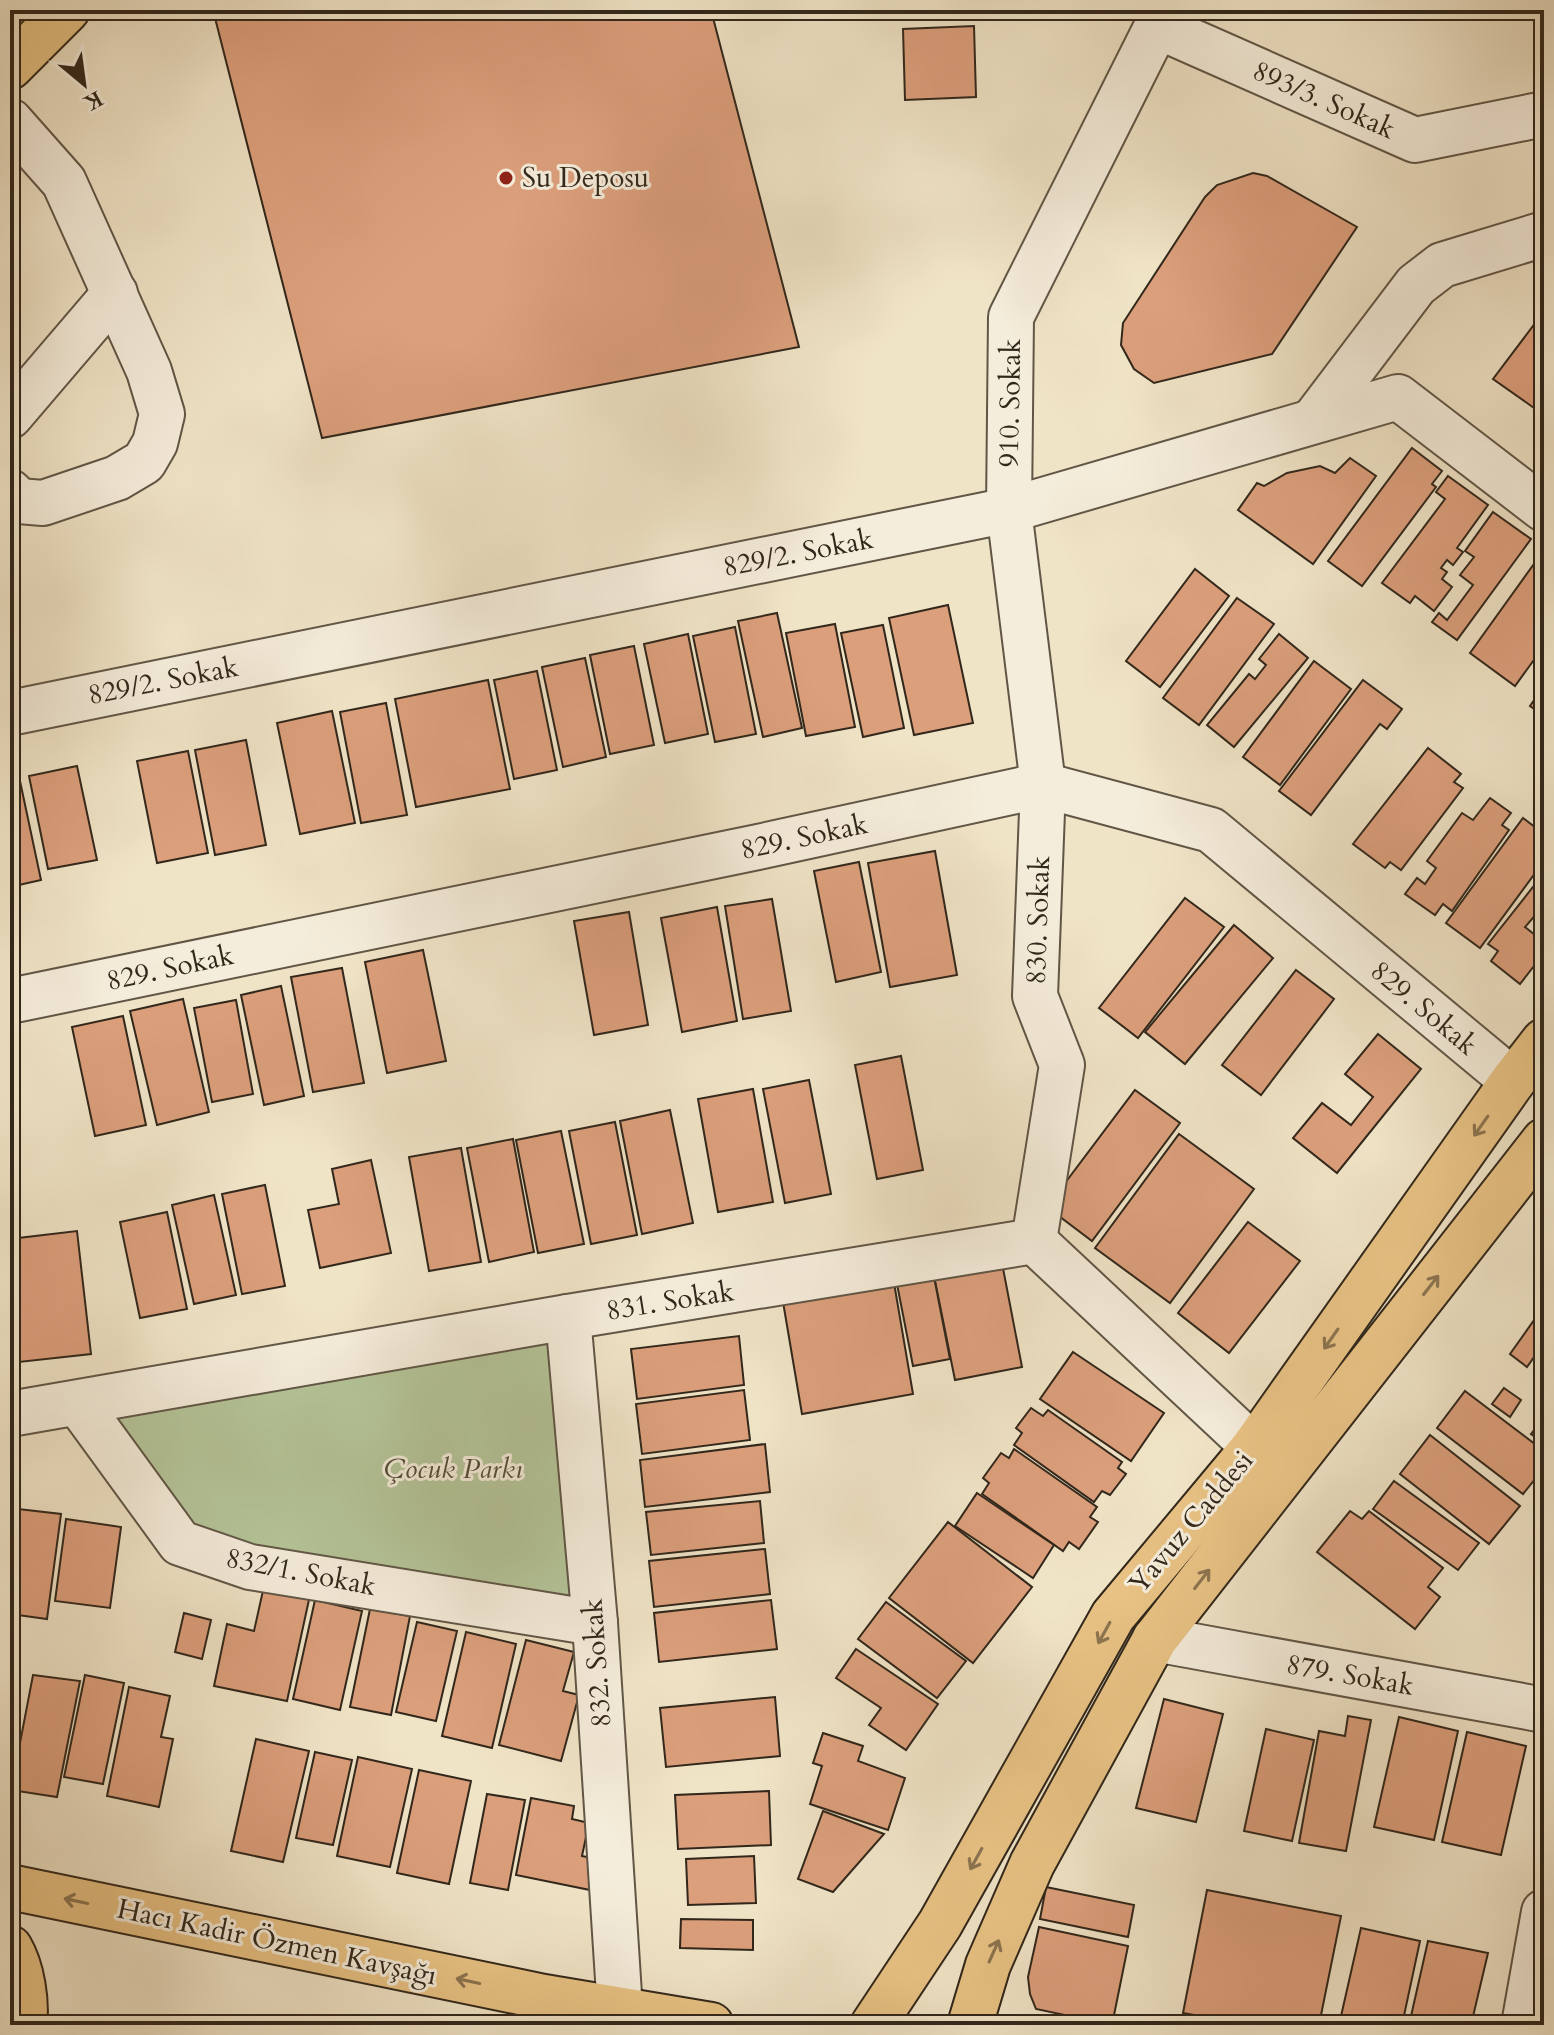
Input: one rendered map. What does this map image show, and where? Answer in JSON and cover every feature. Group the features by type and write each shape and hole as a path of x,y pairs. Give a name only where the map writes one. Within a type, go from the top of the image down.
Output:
{"main road":[{"path":"10,67 67,10"},
{"name":"Yavuz Caddesi","path":"873,2025 940,1924 1113,1616 1254,1447 1544,1041"},
{"name":"Yavuz Caddesi","path":"970,2025 988,1965 1032,1864 1155,1639 1544,1141"},
{"name":"Hacı Kadir Özmen Kavşağı","path":"10,1887 544,1997 711,2025"},
{"path":"10,1948 16,1957 26,2011 24,2025"}],"street":[{"name":"893/3. Sokak","path":"1162,18 1415,140 1544,114"},
{"name":"910. Sokak","path":"1043,785 1009,510 1011,317 1162,18"},
{"path":"10,121 64,182 149,371 162,414 155,443 144,462 117,478 43,503 19,501 10,492"},
{"path":"1313,421 1416,285 1442,265 1544,234"},
{"path":"10,416 115,293"},
{"name":"829/2. Sokak","path":"10,713 1009,510 1398,397 1544,509"},
{"name":"829. Sokak","path":"14,1008 1043,785 1211,830 1513,1081"},
{"name":"830. Sokak","path":"1034,1241 1062,1065 1035,996 1043,785"},
{"path":"1034,1241 1254,1447"},
{"name":"831. Sokak","path":"10,1414 568,1317 1034,1241"},
{"name":"832. Sokak","path":"568,1317 595,1623 620,2010"},
{"name":"832/1. Sokak","path":"78,1403 180,1543 250,1567 595,1623"},
{"name":"879. Sokak","path":"1155,1639 1544,1710"},
{"path":"1524,2025 1544,1912"}],"green space":[{"name":"Çocuk Parkı","path":"568,1317 595,1623 180,1543 78,1403"}],"building":[{"name":"Su Deposu","path":"213,10 711,10 799,347 322,438"},
{"path":"974,26 976,97 905,100 903,29"},
{"path":"1253,173 1267,176 1357,227 1272,354 1154,383 1134,369 1121,345 1123,323 1205,197 1217,185"},
{"path":"1544,314 1544,415 1493,379"},
{"path":"1412,448 1442,471 1432,484 1436,487 1362,586 1328,561"},
{"path":"1350,458 1376,476 1313,564 1238,510 1257,483 1264,486 1287,473 1320,466 1335,473"},
{"path":"1448,476 1488,505 1457,548 1463,552 1453,565 1447,560 1441,568 1447,572 1442,579 1452,587 1434,611 1415,596 1410,603 1382,583 1445,499 1436,492"},
{"path":"1493,512 1531,539 1457,640 1432,622 1439,613 1447,620 1473,585 1460,575 1474,557 1465,551"},
{"path":"1544,550 1544,646 1515,686 1470,653"},
{"path":"1195,569 1229,596 1160,687 1126,661"},
{"path":"1237,598 1274,624 1199,725 1163,698"},
{"path":"948,605 973,723 914,735 889,618"},
{"path":"777,613 802,728 763,737 738,621"},
{"path":"835,624 855,727 806,736 786,633"},
{"path":"883,625 904,728 863,737 841,633"},
{"path":"735,627 756,734 715,742 693,636"},
{"path":"688,634 708,734 665,743 644,644"},
{"path":"1279,634 1308,658 1234,747 1207,725 1249,674 1255,679 1266,665 1259,659"},
{"path":"634,646 654,745 610,754 590,655"},
{"path":"585,658 606,757 563,767 542,667"},
{"path":"1314,661 1351,689 1280,785 1243,757"},
{"path":"537,671 557,770 514,779 494,680"},
{"path":"488,680 510,789 416,807 395,699"},
{"path":"1363,680 1402,709 1387,729 1380,724 1311,815 1279,791"},
{"path":"1544,686 1544,716 1530,706"},
{"path":"386,703 407,815 361,823 340,712"},
{"path":"332,711 355,823 300,834 277,723"},
{"path":"246,740 266,845 215,855 195,750"},
{"path":"1428,748 1461,774 1454,782 1463,788 1401,870 1390,862 1385,868 1353,844"},
{"path":"188,751 208,853 157,863 137,761"},
{"path":"77,766 97,860 48,869 29,776"},
{"path":"20,781 41,880 10,887 10,783"},
{"path":"1490,798 1511,813 1502,825 1509,830 1452,911 1443,904 1435,915 1405,894 1417,878 1425,884 1436,868 1427,861 1462,813 1473,820"},
{"path":"1523,818 1544,834 1544,861 1480,948 1446,923"},
{"path":"935,851 957,975 890,987 868,863"},
{"path":"859,862 881,972 836,982 814,871"},
{"path":"1544,873 1544,917 1538,912 1525,927 1544,942 1544,953 1520,984 1491,961 1498,951 1488,944"},
{"path":"1185,898 1224,927 1138,1038 1099,1008"},
{"path":"772,899 791,1011 743,1019 725,906"},
{"path":"717,907 737,1021 682,1032 661,918"},
{"path":"629,912 648,1025 594,1035 574,921"},
{"path":"1234,925 1273,958 1185,1064 1145,1032"},
{"path":"423,950 446,1061 387,1073 365,962"},
{"path":"342,968 364,1083 313,1092 291,977"},
{"path":"1296,970 1334,999 1261,1095 1222,1065"},
{"path":"281,986 304,1096 264,1105 241,995"},
{"path":"183,999 209,1112 157,1125 130,1011"},
{"path":"236,1000 253,1094 212,1102 194,1008"},
{"path":"123,1016 146,1125 95,1136 72,1027"},
{"path":"1378,1034 1421,1069 1337,1173 1293,1138 1322,1103 1351,1125 1373,1097 1345,1074"},
{"path":"901,1056 923,1170 877,1179 855,1065"},
{"path":"809,1080 831,1194 785,1203 763,1089"},
{"path":"753,1089 773,1202 718,1212 698,1099"},
{"path":"1135,1090 1180,1123 1092,1241 1047,1207"},
{"path":"670,1110 693,1223 642,1234 620,1121"},
{"path":"615,1122 637,1235 591,1244 569,1131"},
{"path":"561,1131 584,1244 538,1253 516,1140"},
{"path":"1179,1134 1254,1189 1170,1303 1095,1248"},
{"path":"513,1139 534,1252 489,1262 467,1148"},
{"path":"461,1148 481,1262 429,1271 409,1157"},
{"path":"371,1160 391,1253 320,1268 308,1210 339,1204 332,1169"},
{"path":"265,1185 285,1286 242,1294 222,1194"},
{"path":"214,1195 236,1295 194,1304 172,1205"},
{"path":"167,1212 187,1309 140,1318 120,1222"},
{"path":"1248,1222 1300,1261 1229,1353 1178,1313"},
{"path":"77,1231 91,1354 10,1363 10,1239"},
{"path":"1002,1263 1022,1367 955,1380 934,1276"},
{"path":"893,1277 913,1394 802,1414 782,1296"},
{"path":"934,1277 950,1359 913,1366 897,1284"},
{"path":"1544,1306 1544,1354 1539,1350 1527,1367 1510,1354"},
{"path":"739,1336 744,1385 637,1399 631,1349"},
{"path":"1073,1352 1164,1413 1131,1461 1040,1399"},
{"path":"1504,1388 1521,1400 1510,1417 1492,1404"},
{"path":"744,1390 750,1440 642,1454 636,1404"},
{"path":"1465,1391 1544,1451 1544,1468 1523,1494 1437,1428"},
{"path":"1031,1408 1043,1416 1048,1410 1122,1462 1118,1468 1126,1474 1110,1495 1102,1491 1094,1502 1014,1445 1022,1433 1016,1428"},
{"path":"1544,1420 1544,1443 1531,1434"},
{"path":"1430,1435 1520,1506 1489,1544 1400,1474"},
{"path":"765,1444 770,1492 645,1507 640,1460"},
{"path":"1014,1449 1097,1507 1090,1517 1098,1522 1079,1549 1069,1542 1063,1551 982,1494 989,1483 983,1478 1001,1453 1009,1458"},
{"path":"1394,1481 1479,1543 1458,1570 1373,1509"},
{"path":"977,1493 1054,1545 1033,1578 955,1526"},
{"path":"760,1501 764,1543 651,1555 646,1512"},
{"path":"18,1509 61,1514 47,1619 10,1614 10,1567"},
{"path":"1350,1511 1362,1519 1369,1511 1443,1568 1428,1587 1440,1597 1415,1629 1317,1552"},
{"path":"66,1519 121,1527 110,1608 55,1601"},
{"path":"948,1522 1032,1587 973,1663 889,1598"},
{"path":"765,1549 770,1594 654,1607 649,1561"},
{"path":"264,1586 310,1595 287,1701 214,1686 227,1624 254,1631"},
{"path":"315,1600 362,1611 340,1710 293,1699"},
{"path":"771,1600 777,1649 659,1662 654,1613"},
{"path":"886,1602 966,1661 937,1698 858,1639"},
{"path":"370,1609 410,1616 391,1715 350,1707"},
{"path":"184,1613 211,1620 202,1659 175,1652"},
{"path":"417,1622 457,1631 436,1721 396,1712"},
{"path":"466,1632 516,1644 492,1748 442,1736"},
{"path":"526,1640 574,1652 563,1691 579,1695 561,1761 499,1745"},
{"path":"856,1649 938,1704 906,1750 869,1725 881,1708 836,1678"},
{"path":"10,1670 19,1671 10,1725"},
{"path":"33,1675 80,1681 57,1797 11,1790"},
{"path":"85,1675 124,1683 103,1784 64,1777"},
{"path":"129,1687 170,1696 161,1737 173,1739 159,1807 107,1796"},
{"path":"775,1697 780,1756 666,1767 660,1708"},
{"path":"1164,1699 1223,1714 1196,1822 1136,1808"},
{"path":"1348,1716 1371,1720 1346,1851 1299,1843 1319,1731 1345,1736"},
{"path":"1399,1717 1458,1731 1434,1840 1374,1827"},
{"path":"1266,1729 1314,1740 1292,1841 1244,1831"},
{"path":"1467,1732 1526,1746 1501,1855 1442,1842"},
{"path":"823,1733 863,1746 858,1761 905,1778 888,1830 810,1804 822,1766 813,1763"},
{"path":"256,1739 309,1751 283,1862 231,1851"},
{"path":"315,1752 352,1760 333,1845 296,1838"},
{"path":"358,1757 412,1769 390,1867 337,1856"},
{"path":"419,1770 471,1781 449,1884 397,1873"},
{"path":"769,1791 771,1845 678,1849 675,1795"},
{"path":"487,1794 525,1800 508,1890 470,1883"},
{"path":"531,1798 574,1806 572,1819 589,1823 582,1856 596,1859 590,1890 516,1875"},
{"path":"823,1811 884,1834 833,1892 798,1879"},
{"path":"754,1856 756,1903 688,1905 686,1859"},
{"path":"1046,1887 1134,1905 1128,1937 1040,1919"},
{"path":"1207,1890 1341,1916 1319,2025 1249,2025 1183,2013"},
{"path":"681,1919 753,1920 753,1950 680,1948"},
{"path":"1039,1927 1128,1946 1112,2025 1036,2009 1028,1977"},
{"path":"1361,1928 1420,1941 1402,2025 1339,2025"},
{"path":"1428,1941 1488,1953 1471,2025 1409,2025"}],"place":[{"name":"Su Deposu","path":"506,178"}]}
